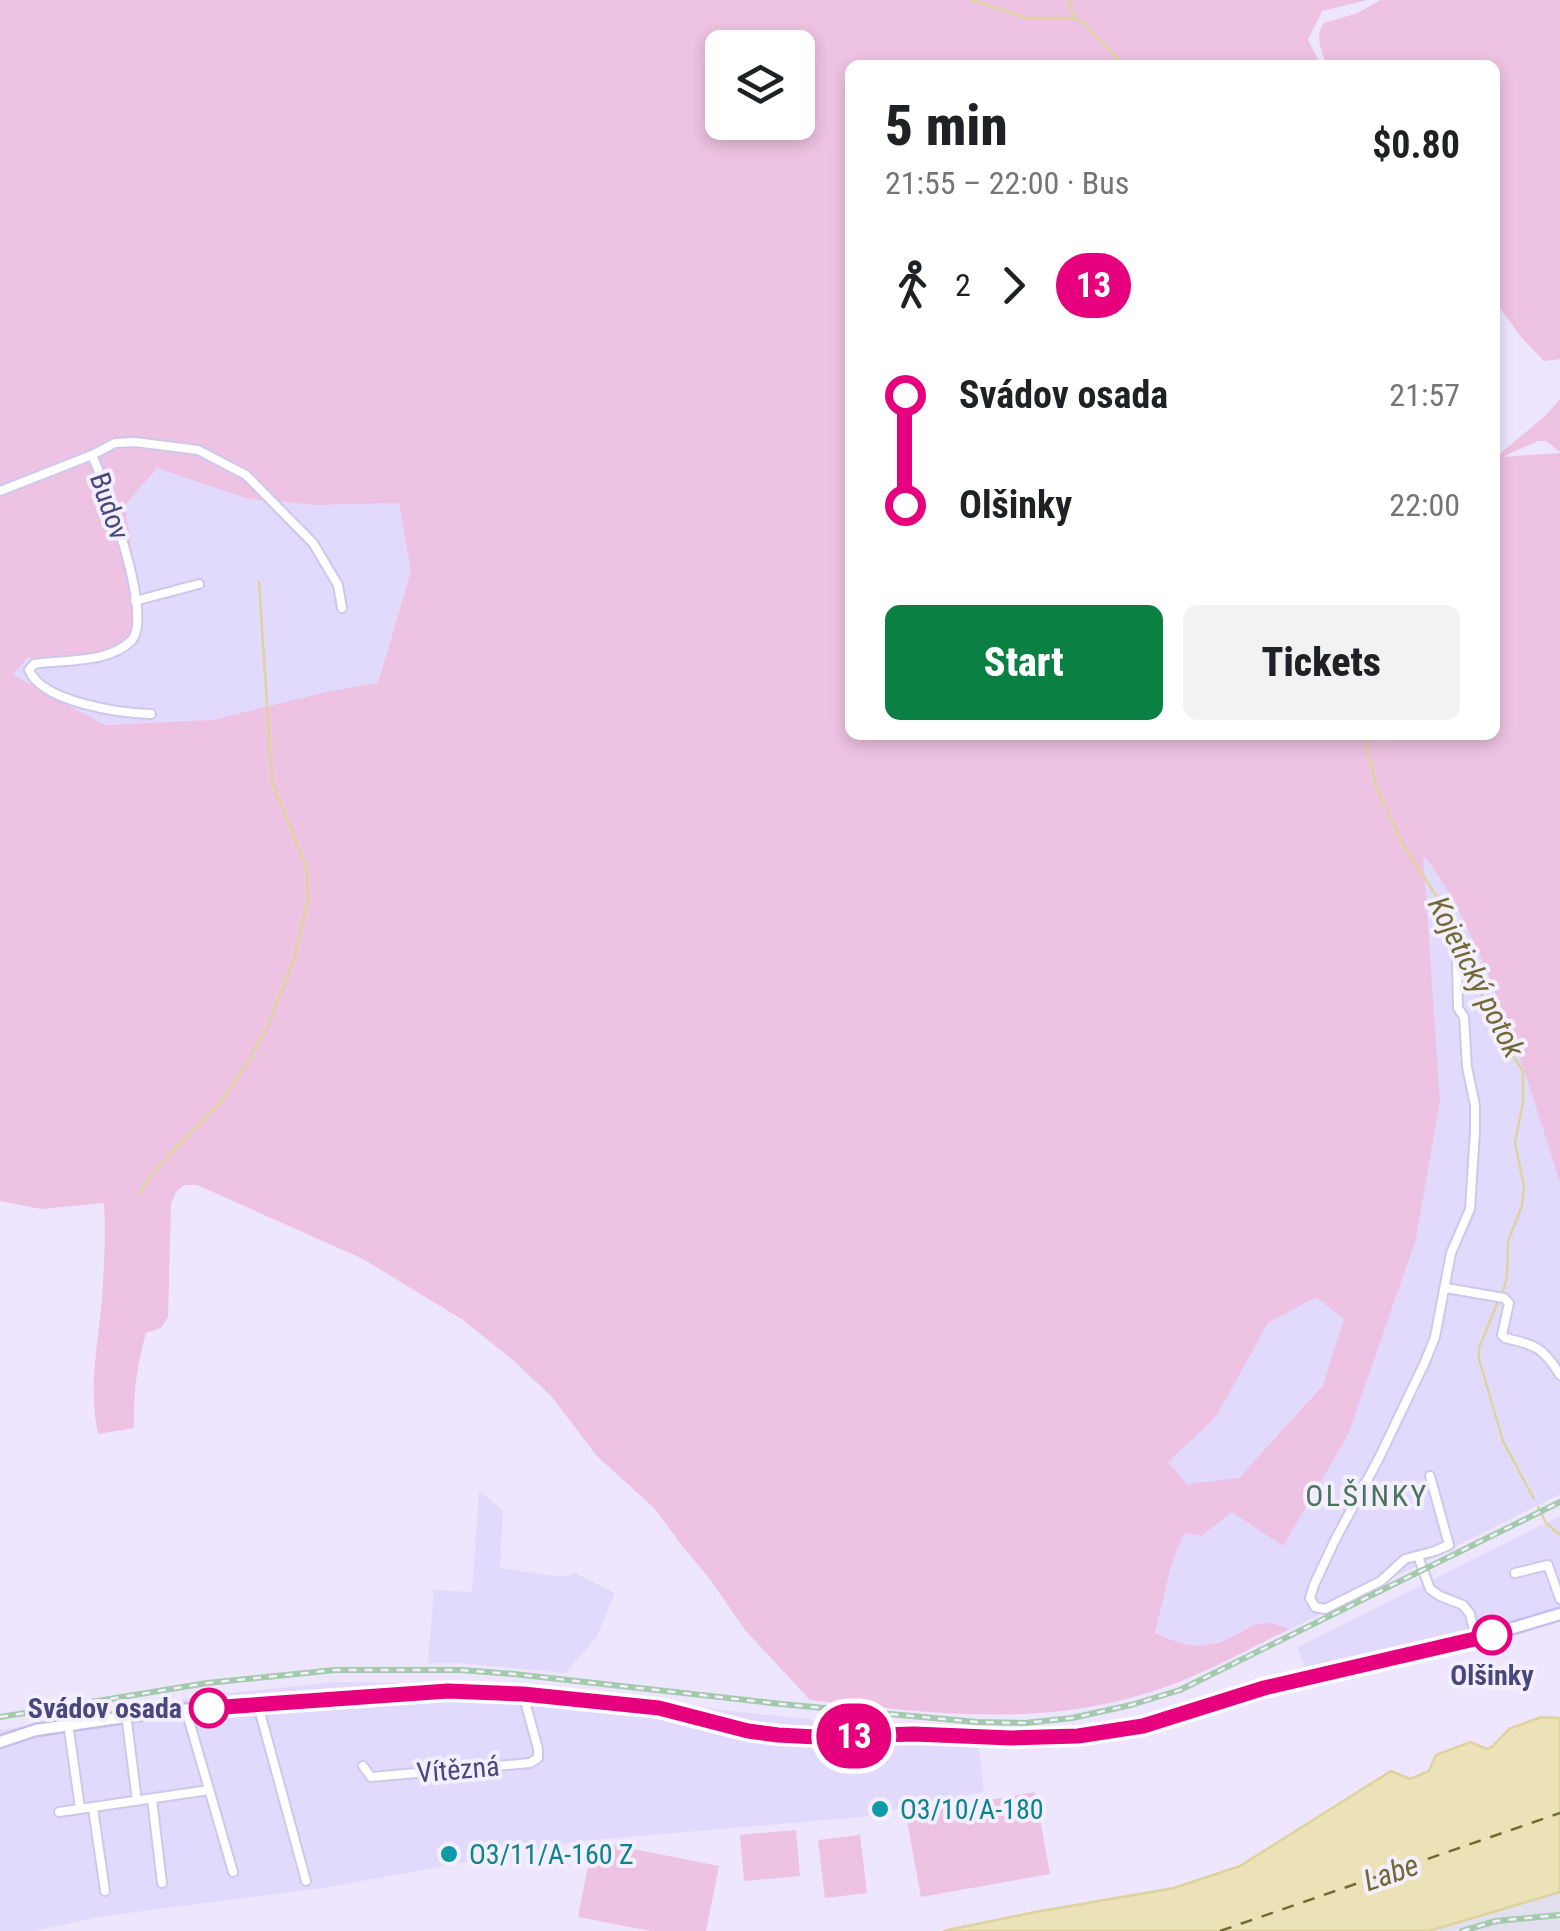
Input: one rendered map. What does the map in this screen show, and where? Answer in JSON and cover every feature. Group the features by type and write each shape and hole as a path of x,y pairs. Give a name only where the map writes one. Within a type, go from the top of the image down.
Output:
{"main road":[{"path":"0,1742 36,1730 186,1710 448,1691 523,1694 659,1708 778,1735 1078,1736 1143,1726 1264,1688 1476,1640 1560,1614"}],"street":[{"name":"Budov","path":"151,714 126,713 54,694 32,679 29,670 34,664 100,656 121,648 137,632 124,540 92,455 115,444 135,442 198,450 246,476 314,543 338,584 342,608"},
{"path":"0,491 92,455"},
{"path":"135,601 199,584"},
{"path":"1430,1476 1450,1545 1406,1559 1381,1581 1326,1609 1315,1607 1310,1598 1314,1585 1425,1362 1452,1253 1470,1209 1475,1105 1467,1067 1464,1017 1458,1008 1458,960 1452,940"},
{"path":"1446,1288 1504,1298 1509,1303 1504,1338 1539,1348 1560,1376"},
{"path":"1418,1556 1430,1588 1463,1605 1470,1614 1476,1640"},
{"path":"1516,1573 1548,1565 1560,1599"},
{"name":"Vítězná","path":"371,1777 530,1763 538,1758 538,1748 523,1694"},
{"path":"258,1705 306,1880"},
{"path":"186,1710 233,1872"},
{"path":"127,1722 137,1801"},
{"path":"70,1730 80,1808"},
{"path":"362,1766 371,1777 370,1791"},
{"path":"59,1812 210,1790"},
{"path":"152,1799 162,1883"},
{"path":"93,1808 105,1892"}],"shaded area":[{"path":"0,0 1367,0 1322,11 1308,40 1318,60 845,60 845,740 1500,740 1500,454 1560,399 1560,452 1546,441 1538,441 1502,457 1560,453 1560,1183 1492,984 1455,904 1423,855 1440,1100 1416,1239 1348,1435 1283,1546 1232,1512 1201,1536 1184,1533 1171,1566 1155,1633 1201,1646 1262,1623 1290,1629 1169,1686 1065,1711 981,1714 810,1700 745,1630 655,1509 596,1455 552,1397 514,1361 463,1320 363,1259 197,1185 184,1185 171,1204 168,1317 161,1328 146,1333 136,1380 134,1428 98,1434 94,1383 104,1203 41,1209 0,1201","holes":["157,468 248,499 316,505 399,503 411,571 378,683 212,720 105,725 13,675 27,658 110,659 138,644 142,621 125,505","1316,1297 1344,1319 1323,1385 1239,1478 1187,1484 1168,1462 1216,1417 1268,1323"]},
{"path":"1380,0 1560,0 1560,359 1544,361 1500,308 1500,60 1324,60 1319,38 1324,23 1358,13"},
{"path":"157,468 248,499 316,505 399,502 411,571 378,683 212,720 105,725 13,675 27,658 110,659 142,621 125,504"},
{"path":"1422,853 1456,902 1517,1044 1560,1183 1560,1494 1290,1629 1266,1623 1206,1646 1180,1645 1155,1633 1171,1566 1184,1533 1201,1536 1231,1511 1283,1545 1348,1435 1416,1239 1440,1100"},
{"path":"1316,1296 1345,1320 1323,1384 1239,1479 1187,1484 1168,1462 1216,1417 1268,1323"},
{"path":"479,1491 503,1510 500,1568 563,1577 575,1573 615,1593 596,1638 565,1673 428,1663 434,1590 472,1592"},
{"path":"1560,1516 1560,1609 1478,1636 1306,1672 1298,1647"},
{"path":"336,1682 513,1687 977,1735 984,1792 862,1817 581,1841 323,1888 97,1917 36,1931 0,1931 0,1730 209,1695"},
{"path":"1035,1792 1050,1874 921,1897 906,1815"},
{"path":"796,1830 800,1876 744,1881 740,1835"},
{"path":"860,1835 867,1893 825,1898 818,1840"},
{"path":"593,1841 719,1866 706,1931 651,1931 578,1917"},
{"path":"1560,1892 1560,1931 1429,1931 1440,1928"}],"water":[{"name":"Labe","path":"1541,1717 1560,1718 1560,1892 1429,1931 943,1931 1174,1888 1240,1866 1391,1771 1410,1779 1429,1771 1436,1755 1470,1742 1487,1749 1509,1729"}],"waterway":[{"name":"Kojetický potok","path":"971,0 1027,18 1074,18 1083,22 1118,60"},
{"path":"1070,0 1074,17"},
{"path":"140,1193 168,1156 219,1104 250,1059 294,959 308,900 307,868 272,782 259,582"},
{"name":"Kojetický potok","path":"1365,740 1376,786 1402,843 1448,914 1499,1035 1523,1071 1523,1103 1515,1142 1524,1187 1522,1206 1508,1241 1503,1291"},
{"name":"Kojetický potok","path":"1497,1304 1479,1348 1479,1359 1503,1441 1534,1499"},
{"name":"Kojetický potok","path":"1538,1507 1546,1523 1560,1535"}],"ferry route":[{"path":"1220,1931 1560,1813"}],"railway":[{"path":"0,1717 207,1683 335,1670 460,1670 977,1722 1025,1723 1072,1718 1180,1690 1560,1502"},
{"path":"1462,1931 1496,1921 1560,1915"}],"bus line":[{"name":"13","path":"209,1708 448,1691 523,1694 659,1708 778,1735 1078,1736 1143,1726 1264,1688 1492,1635"}],"place":[{"name":"Olšinky","path":"1492,1635"},
{"name":"Svádov osada","path":"209,1708"},
{"name":"O3/10/A-180","path":"880,1809"},
{"name":"O3/11/A-160 Z","path":"449,1854"}],"district":[{"name":"OLŠINKY","path":"1367,1496"}]}
